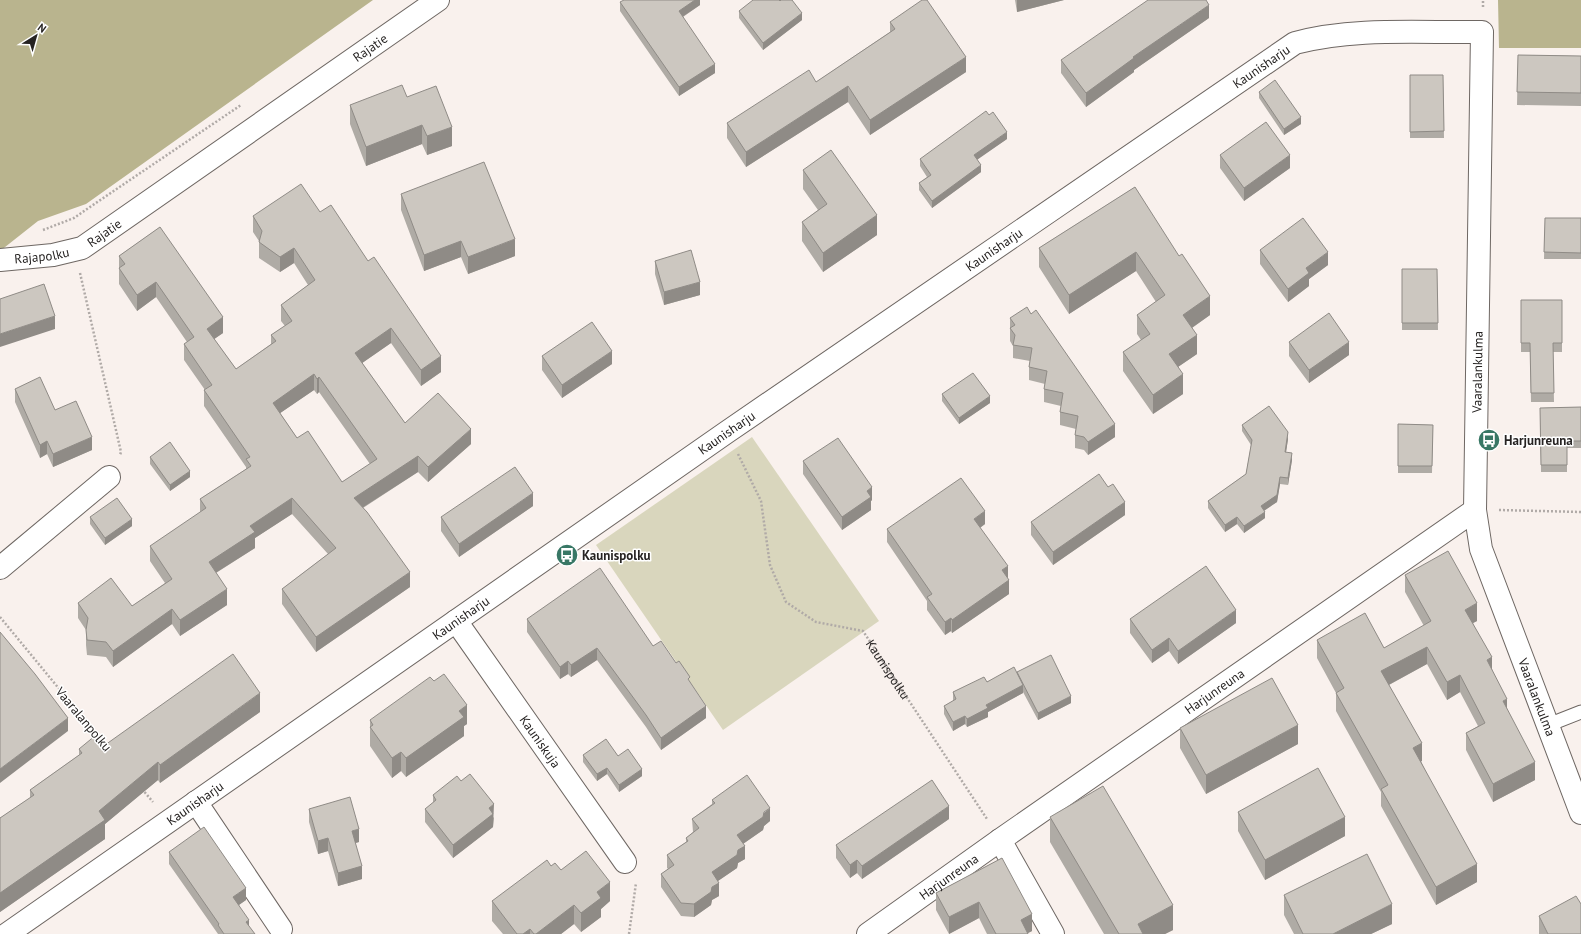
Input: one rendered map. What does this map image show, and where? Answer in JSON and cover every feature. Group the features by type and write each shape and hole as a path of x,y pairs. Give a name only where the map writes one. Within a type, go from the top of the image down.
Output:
{"street":[{"name":"Rajatie","path":"82,248 438,0"},
{"name":"Kaunisharju","path":"7,934 727,432 1295,43 1321,36 1351,34 1482,32"},
{"name":"Vaaralankulma","path":"1482,32 1475,510 1481,549 1581,813"},
{"name":"Rajapolku","path":"0,260 52,256 82,248"},
{"path":"0,568 109,477"},
{"name":"Harjunreuna","path":"868,934 1000,840 1475,510"},
{"name":"Kauniskuja","path":"456,621 625,862"},
{"path":"196,802 282,929"},
{"path":"1000,840 1053,934"}],"lane":[{"path":"1548,725 1581,712"}],"path":[{"path":"40,232 74,218 87,210 247,100"},
{"name":"Rajatie","path":"82,248 78,267 121,452 109,477"},
{"name":"Kaunispolku","path":"727,432 761,501 770,565 786,602 816,622 863,630 1000,840"},
{"path":"1475,510 1581,512"},
{"name":"Vaaralanpolku","path":"0,617 109,748"},
{"path":"139,785 169,821"},
{"path":"625,862 637,879 629,934"}],"shaded area":[{"path":"0,0 373,0 86,204 38,221 0,251"},
{"path":"1498,0 1581,0 1581,48 1499,48"},
{"path":"752,437 879,621 723,730 596,545"}],"building":[{"path":"624,0 695,0 679,11 715,64 679,87 620,2"},
{"path":"753,0 792,0 802,13 763,43 739,11"},
{"path":"922,0 927,0 966,57 870,120 848,86 746,152 727,123 809,70 816,82 895,29 890,22"},
{"path":"1148,0 1206,0 1209,5 1133,57 1134,58 1086,93 1061,60"},
{"path":"1518,55 1581,56 1581,93 1517,92"},
{"path":"1410,75 1443,75 1444,131 1410,132"},
{"path":"1275,80 1301,117 1284,129 1259,92"},
{"path":"402,85 407,97 436,86 452,127 427,136 422,125 366,147 350,105"},
{"path":"986,111 989,115 993,112 1007,132 974,155 981,165 932,201 919,183 931,175 920,159"},
{"path":"1266,122 1290,155 1244,188 1220,155"},
{"path":"831,150 877,215 823,253 802,222 827,204 803,170"},
{"path":"484,162 515,239 468,257 461,241 424,255 401,194"},
{"path":"301,184 320,212 331,205 368,261 374,257 441,356 421,370 391,328 355,353 405,423 438,393 471,429 428,467 418,456 354,498 367,512 410,572 316,637 282,589 336,548 292,498 250,526 255,532 209,562 227,589 180,620 172,609 113,651 106,642 87,640 86,630 88,618 78,603 111,578 132,606 172,579 150,546 206,508 200,499 251,466 246,459 250,457 204,390 212,385 184,344 194,337 156,282 137,295 119,268 125,264 119,256 160,227 223,317 207,329 236,369 276,341 271,335 292,321 281,305 315,280 294,248 280,257 259,242 262,231 253,216","holes":["314,374 317,379 319,377 377,459 342,482 308,431 297,438 273,403"]},
{"path":"1135,187 1179,256 1182,254 1210,296 1183,315 1197,335 1169,354 1183,374 1153,395 1123,352 1150,334 1137,315 1165,295 1136,252 1069,295 1039,248"},
{"path":"1303,218 1328,252 1306,268 1309,273 1288,289 1260,250"},
{"path":"1545,218 1581,218 1581,253 1544,252"},
{"path":"691,250 700,282 664,292 655,261"},
{"path":"1402,269 1437,269 1438,323 1402,323"},
{"path":"44,284 55,316 0,334 0,299"},
{"path":"1521,300 1562,300 1562,343 1553,343 1554,393 1531,393 1530,343 1521,343"},
{"path":"1027,307 1031,314 1036,310 1115,424 1088,442 1084,437 1075,435 1078,416 1060,412 1063,393 1044,389 1047,371 1029,367 1032,348 1013,345 1015,335 1010,328 1015,325 1010,318"},
{"path":"1329,313 1349,342 1309,370 1289,342"},
{"path":"592,322 612,351 562,385 542,356"},
{"path":"973,373 990,396 959,418 942,394"},
{"path":"40,377 55,410 76,401 92,437 53,454 47,441 40,445 15,389"},
{"path":"1269,406 1288,432 1285,452 1292,453 1288,478 1280,477 1277,495 1261,506 1265,512 1244,526 1237,517 1225,525 1208,501 1246,474 1252,440 1242,425"},
{"path":"1581,407 1581,441 1567,441 1567,465 1541,465 1540,408"},
{"path":"1398,424 1433,425 1432,466 1398,466"},
{"path":"838,438 872,487 867,491 871,497 842,517 803,461"},
{"path":"170,442 190,471 170,485 150,457"},
{"path":"515,467 533,493 459,544 441,517"},
{"path":"1099,474 1108,487 1113,484 1125,502 1053,552 1031,522"},
{"path":"961,478 985,511 974,519 1008,566 1002,570 1009,580 952,620 951,618 945,622 927,597 932,594 887,529"},
{"path":"117,498 132,519 105,538 90,517"},
{"path":"1448,551 1477,603 1465,610 1492,657 1487,660 1507,699 1503,701 1535,762 1493,784 1466,733 1485,723 1460,675 1447,682 1427,647 1381,671 1422,743 1413,748 1477,864 1436,887 1381,789 1388,785 1336,693 1344,688 1317,640 1365,613 1384,648 1431,621 1405,575"},
{"path":"1206,566 1236,610 1178,651 1169,638 1152,650 1130,619"},
{"path":"600,568 653,646 661,641 676,663 679,661 690,677 688,679 706,706 661,738 597,648 571,665 568,661 560,667 527,619"},
{"path":"0,632 35,674 68,718 0,769"},
{"path":"233,654 260,693 160,765 158,762 99,811 105,820 0,893 0,818 34,795 30,790 82,753 79,749 96,735 105,745"},
{"path":"1051,655 1071,696 1038,713 1017,672"},
{"path":"1014,667 1023,685 986,705 988,708 967,719 965,716 953,722 944,706 956,699 953,692 984,677 987,682"},
{"path":"444,674 467,705 459,711 464,717 406,758 401,752 392,758 370,727 373,725 370,720 430,677 434,681"},
{"path":"1272,678 1298,725 1206,775 1180,728"},
{"path":"606,739 618,756 628,749 642,769 619,785 607,768 597,774 583,755"},
{"path":"1318,768 1345,817 1265,860 1238,812"},
{"path":"470,774 494,804 489,808 493,814 453,845 425,809 436,800 433,795 457,776 461,781"},
{"path":"747,775 770,808 764,812 763,817 737,835 745,846 738,850 737,855 712,872 719,883 712,887 711,892 694,904 681,903 661,874 674,865 667,855 688,841 686,838 699,828 692,819 715,803 712,800"},
{"path":"932,780 949,806 862,866 857,860 850,865 836,845"},
{"path":"1103,786 1173,905 1138,924 1143,934 1119,934 1050,817"},
{"path":"350,797 359,829 352,831 362,866 338,873 328,838 318,841 309,809"},
{"path":"204,827 246,888 233,897 249,920 246,922 255,934 224,934 218,925 219,924 169,852"},
{"path":"586,851 610,882 597,892 601,898 581,913 574,905 536,934 534,934 530,929 523,934 517,934 492,901 547,860 551,866 555,863 561,870"},
{"path":"1367,854 1392,904 1333,934 1303,934 1284,895"},
{"path":"1002,858 1032,914 1021,920 1028,934 996,934 979,902 949,917 936,893"},
{"path":"1576,896 1581,904 1581,934 1548,934 1539,916"}],"place":[{"name":"Harjunreuna","path":"1489,440"},
{"name":"Kaunispolku","path":"567,555"}]}
